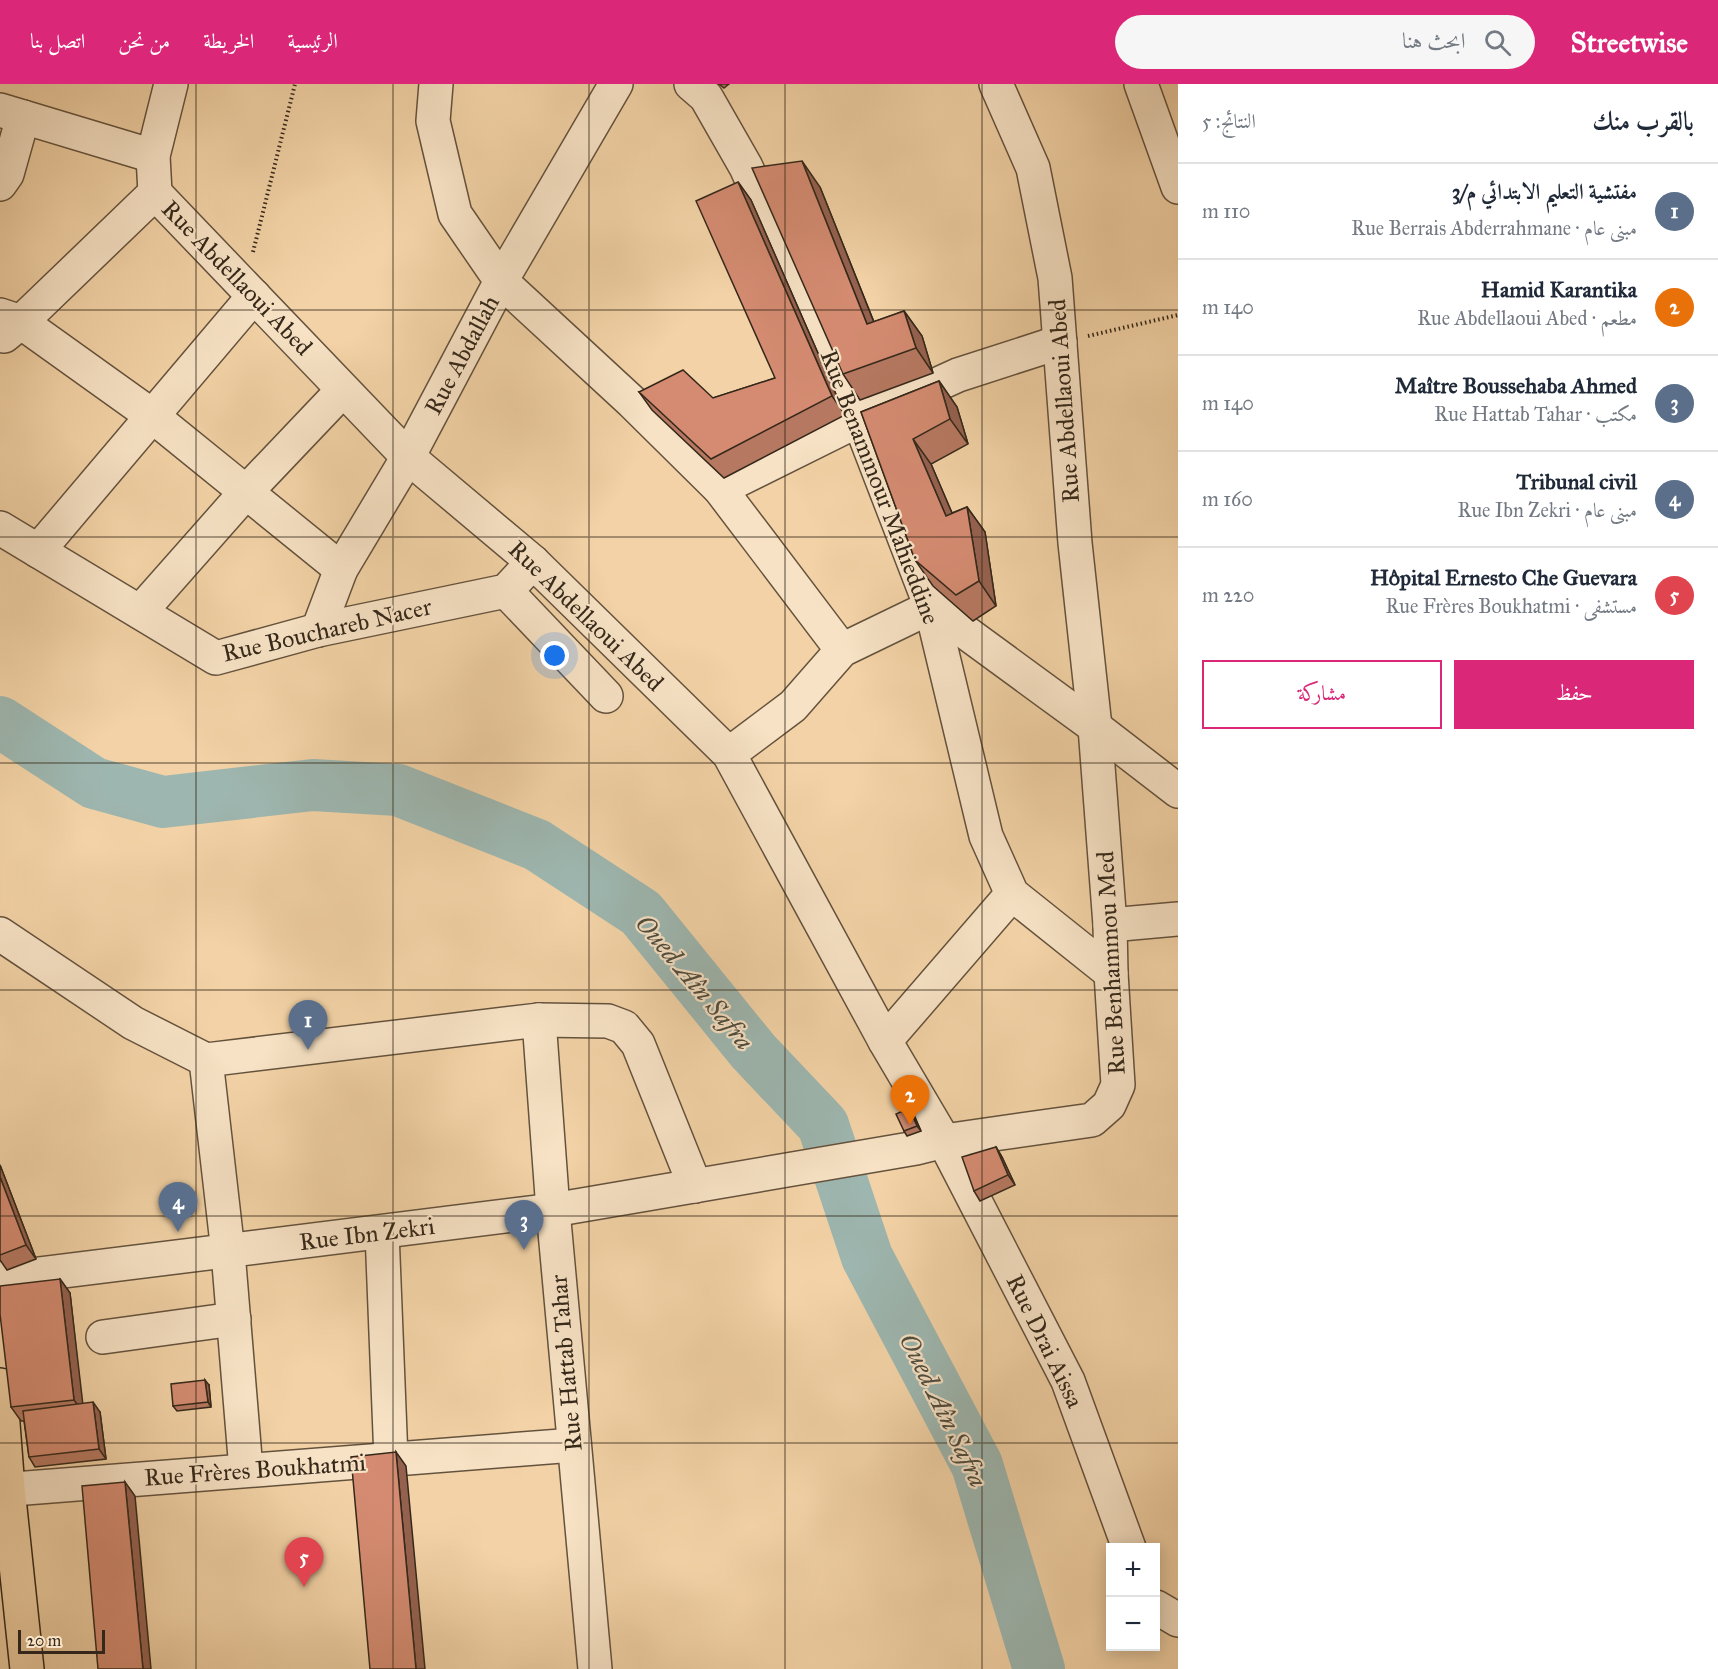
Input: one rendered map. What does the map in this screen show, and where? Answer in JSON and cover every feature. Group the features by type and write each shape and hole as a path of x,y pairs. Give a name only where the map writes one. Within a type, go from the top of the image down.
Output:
{"main road":[{"path":"0,1385 4,1489 27,1669"}],"street":[{"name":"Rue Abdellaoui Abed","path":"171,84 153,156 155,193 408,457 533,562 729,754 885,1041 930,1145"},
{"path":"436,84 433,121 455,214 501,281 632,402 720,489 842,650"},
{"name":"Rue Abdallah","path":"318,630 341,569 408,457 501,281 616,84"},
{"name":"Rue Benammour Mahieddine","path":"691,84 706,97 746,167 859,420 931,607 986,836 1012,894 1111,973"},
{"name":"Rue Abdellaoui Abed","path":"996,84 1033,168 1055,278 1075,543 1095,727"},
{"path":"1141,84 1178,187"},
{"path":"0,184 7,174 12,113 153,156"},
{"path":"155,193 7,326 151,415 341,569"},
{"path":"38,551 151,415 249,291"},
{"path":"720,489 859,420 958,375 1060,342"},
{"path":"140,612 246,492 343,390"},
{"name":"Rue Bouchareb Nacer","path":"0,528 216,658 318,630 507,591"},
{"path":"533,562 507,591 606,696"},
{"path":"729,754 794,706 842,650 931,607 1178,791"},
{"name":"Rue Benhammou Med","path":"733,1180 930,1145 1092,1120 1109,1106 1118,1085 1110,925 1095,727"},
{"path":"885,1041 1012,894"},
{"path":"1110,925 1178,919"},
{"path":"0,934 133,1023 206,1060 539,1020 608,1021 624,1027 638,1044 695,1186"},
{"name":"Rue Hattab Tahar","path":"539,1020 553,1210 594,1669"},
{"path":"206,1060 228,1252 246,1470"},
{"name":"Rue Drai Aissa","path":"930,1145 1068,1381 1127,1543"},
{"name":"Rue Ibn Zekri","path":"0,1279 553,1210 733,1180"},
{"path":"382,1232 391,1459"},
{"path":"103,1337 234,1320"},
{"name":"Rue Frères Boukhatmi","path":"4,1489 574,1445"},
{"path":"1160,1610 1178,1620"}],"path":[{"path":"249,291 295,84"},
{"path":"1060,342 1178,315"}],"building":[{"path":"802,161 867,324 904,311 916,348 843,374 752,168"},
{"path":"738,182 832,396 711,459 639,392 683,370 713,398 775,378 696,201"},
{"path":"939,381 950,419 913,439 946,516 967,507 979,581 956,595 915,560 861,412"},
{"path":"909,1108 917,1126 904,1131 896,1114"},
{"path":"996,1147 1008,1175 974,1191 962,1157"},
{"path":"0,1177 26,1245 0,1255"},
{"path":"60,1279 74,1400 11,1407 0,1314 0,1286"},
{"path":"205,1380 208,1402 173,1406 171,1384"},
{"path":"93,1402 99,1449 29,1457 23,1411"},
{"path":"396,1452 416,1669 370,1669 351,1457"},
{"path":"125,1482 143,1669 98,1669 82,1486"}],"waterway":[{"name":"Oued Aîn Safra","path":"0,722 94,783 163,802 313,785 398,790 537,845 641,913 753,1051 823,1125 867,1257 977,1465 1039,1669"}],"place":[{"name":"مفتشية التعليم الابتدائي م/3","path":"308,1050"},
{"name":"Hamid Karantika","path":"910,1125"},
{"name":"Tribunal civil","path":"178,1232"},
{"name":"Maître Boussehaba Ahmed","path":"524,1250"},
{"name":"Hôpital Ernesto Che Guevara","path":"304,1587"}]}
